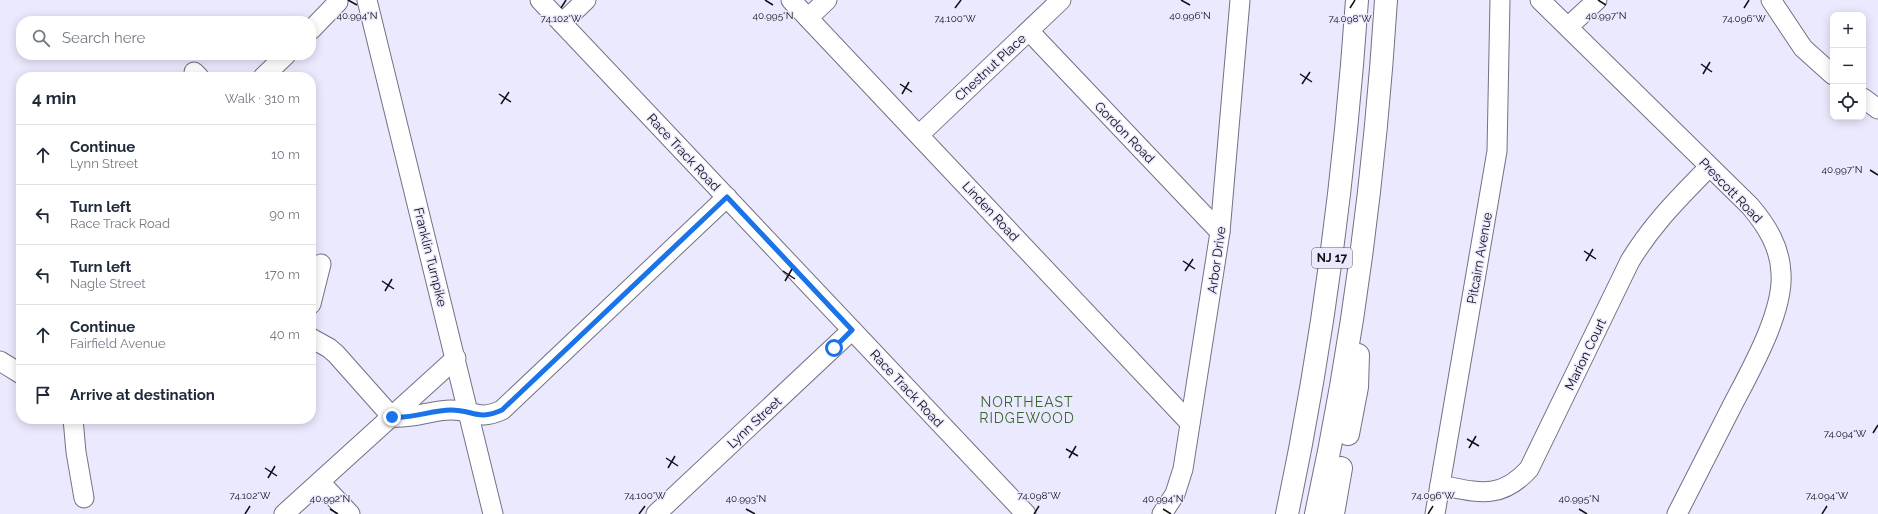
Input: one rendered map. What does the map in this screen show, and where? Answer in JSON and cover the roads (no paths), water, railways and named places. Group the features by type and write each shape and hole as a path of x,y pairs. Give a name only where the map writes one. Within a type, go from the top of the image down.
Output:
{"highway":[{"name":"NJ 17","path":"1287,514 1308,407 1326,296 1340,191 1357,0"},
{"name":"NJ 17","path":"1316,514 1333,430 1360,269 1376,124 1386,0"},
{"path":"1333,514 1357,387 1360,269"},
{"path":"1272,514 1308,407"}],"street":[{"name":"Franklin Turnpike","path":"367,0 456,358 493,514"},
{"name":"Race Track Road","path":"540,0 1026,514"},
{"path":"562,23 586,0"},
{"name":"Linden Road","path":"791,0 1190,423"},
{"path":"808,18 827,0"},
{"name":"Chestnut Place","path":"919,135 1061,0"},
{"name":"Arbor Drive","path":"1162,514 1180,482 1220,232 1240,0"},
{"name":"Pitcairn Avenue","path":"1435,514 1498,150 1500,0"},
{"name":"Prescott Road","path":"1540,0 1750,206 1762,221 1771,236 1778,254 1781,293 1776,312 1747,376 1677,514"},
{"path":"1568,28 1597,0"},
{"path":"1771,0 1803,48 1830,72"},
{"path":"316,24 337,1"},
{"name":"Gordon Road","path":"1029,31 1220,232"},
{"path":"268,72 281,60"},
{"path":"1866,100 1878,109"},
{"name":"Marion Court","path":"1440,485 1484,493 1496,492 1508,488 1529,470 1630,260 1661,216 1709,167"},
{"path":"316,341 336,354 392,417 409,417 448,410 485,416 492,415 506,406 727,197"},
{"path":"316,286 322,264"},
{"name":"Lynn Street","path":"656,514 852,330"},
{"path":"284,514 456,358"},
{"path":"0,361 16,371"},
{"path":"73,424 76,452 84,498"},
{"path":"320,482 350,514"}],"district":[{"name":"NORTHEAST RIDGEWOOD","path":"1027,410"}]}
